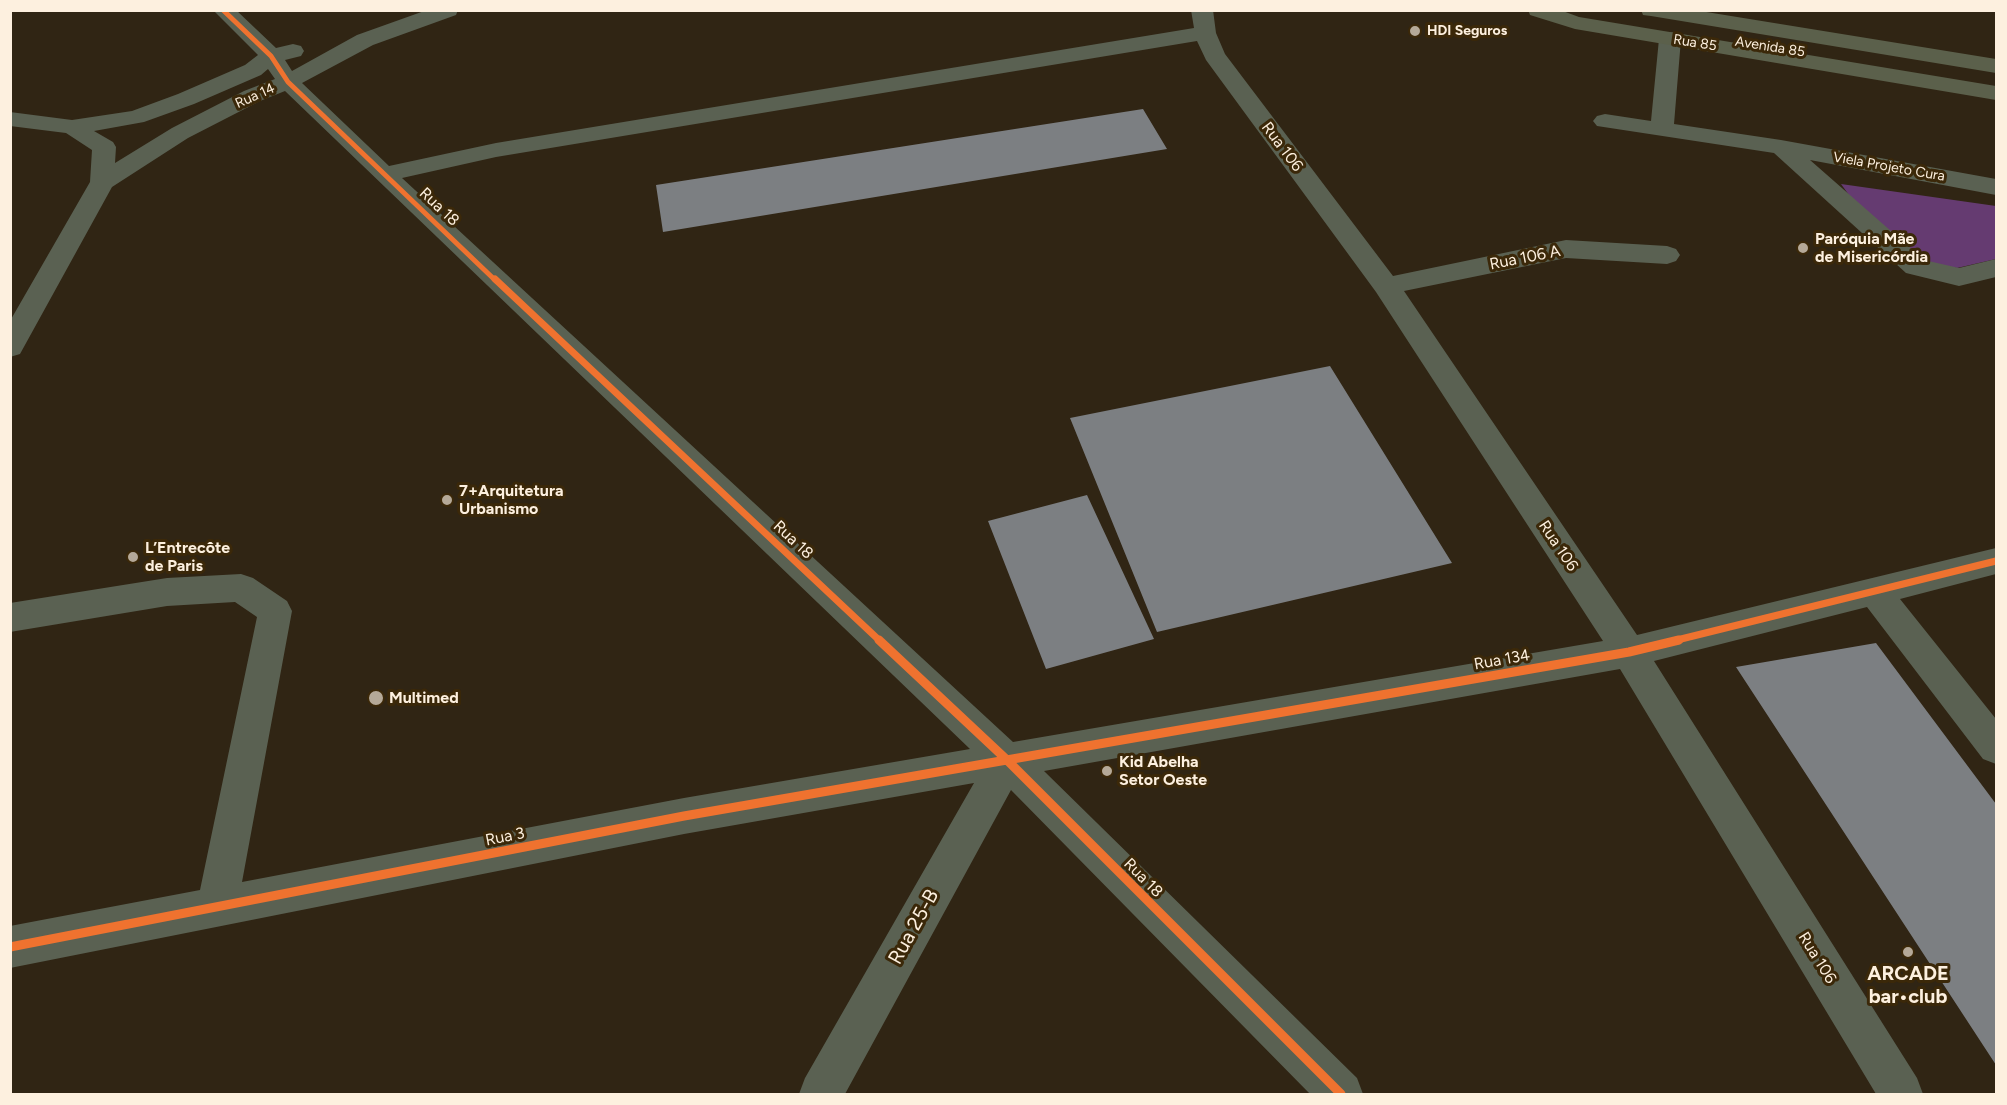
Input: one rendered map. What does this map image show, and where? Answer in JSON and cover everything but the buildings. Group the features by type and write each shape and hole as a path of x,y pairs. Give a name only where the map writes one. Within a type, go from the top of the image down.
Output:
{"main road":[{"name":"Rua 85","path":"1538,10 1575,23 1996,93"},
{"name":"Avenida 85","path":"1543,10 1996,83"},
{"name":"Avenida 85","path":"1651,10 1996,66"},
{"path":"1714,10 1996,53"}],"street":[{"name":"Rua 18","path":"223,10 384,174 1007,760 1341,1095"},
{"name":"Rua 14","path":"72,127 136,117 186,99 253,70 280,69 448,10"},
{"path":"384,174 507,148 1204,22"},
{"name":"Rua 106","path":"1204,22 1214,55 1386,286 1629,652 1901,1095"},
{"path":"1662,129 1670,39"},
{"path":"280,69 365,40"},
{"name":"Rua 14","path":"102,182 180,134 252,96 280,69"},
{"path":"10,119 72,127"},
{"name":"Viela Projeto Cura","path":"1605,121 1781,147 1996,187"},
{"name":"Rua 14","path":"11,344 102,182 104,147 72,127"},
{"name":"Viela Projeto Cura","path":"1781,147 1915,267 1959,277 1996,268"},
{"name":"Rua 106 A","path":"1386,286 1566,249 1667,255"},
{"name":"Rua 134","path":"1007,760 1629,652 1996,561"},
{"path":"10,618 167,592 241,588 275,611 217,906"},
{"path":"1875,592 1996,747"},
{"name":"Rua 3","path":"10,947 684,816 1007,760"},
{"name":"Rua 25-B","path":"821,1095 1007,760"}],"shaded area":[{"path":"1841,184 1996,206 1996,259 1957,268 1921,262 1854,202"}],"cycle path":[{"path":"223,10 271,56 288,82 384,175 1007,760 1341,1094"},
{"path":"10,947 684,816 1629,652 1996,561"}],"place":[{"name":"HDI Seguros","path":"1415,31"},
{"name":"Paróquia Mãe de Misericórdia","path":"1803,248"},
{"name":"7+Arquitetura Urbanismo","path":"447,500"},
{"name":"L’Entrecôte de Paris","path":"133,557"},
{"name":"Multimed","path":"376,698"},
{"name":"Kid Abelha Setor Oeste","path":"1107,771"},
{"name":"ARCADE bar•club","path":"1908,952"}]}
